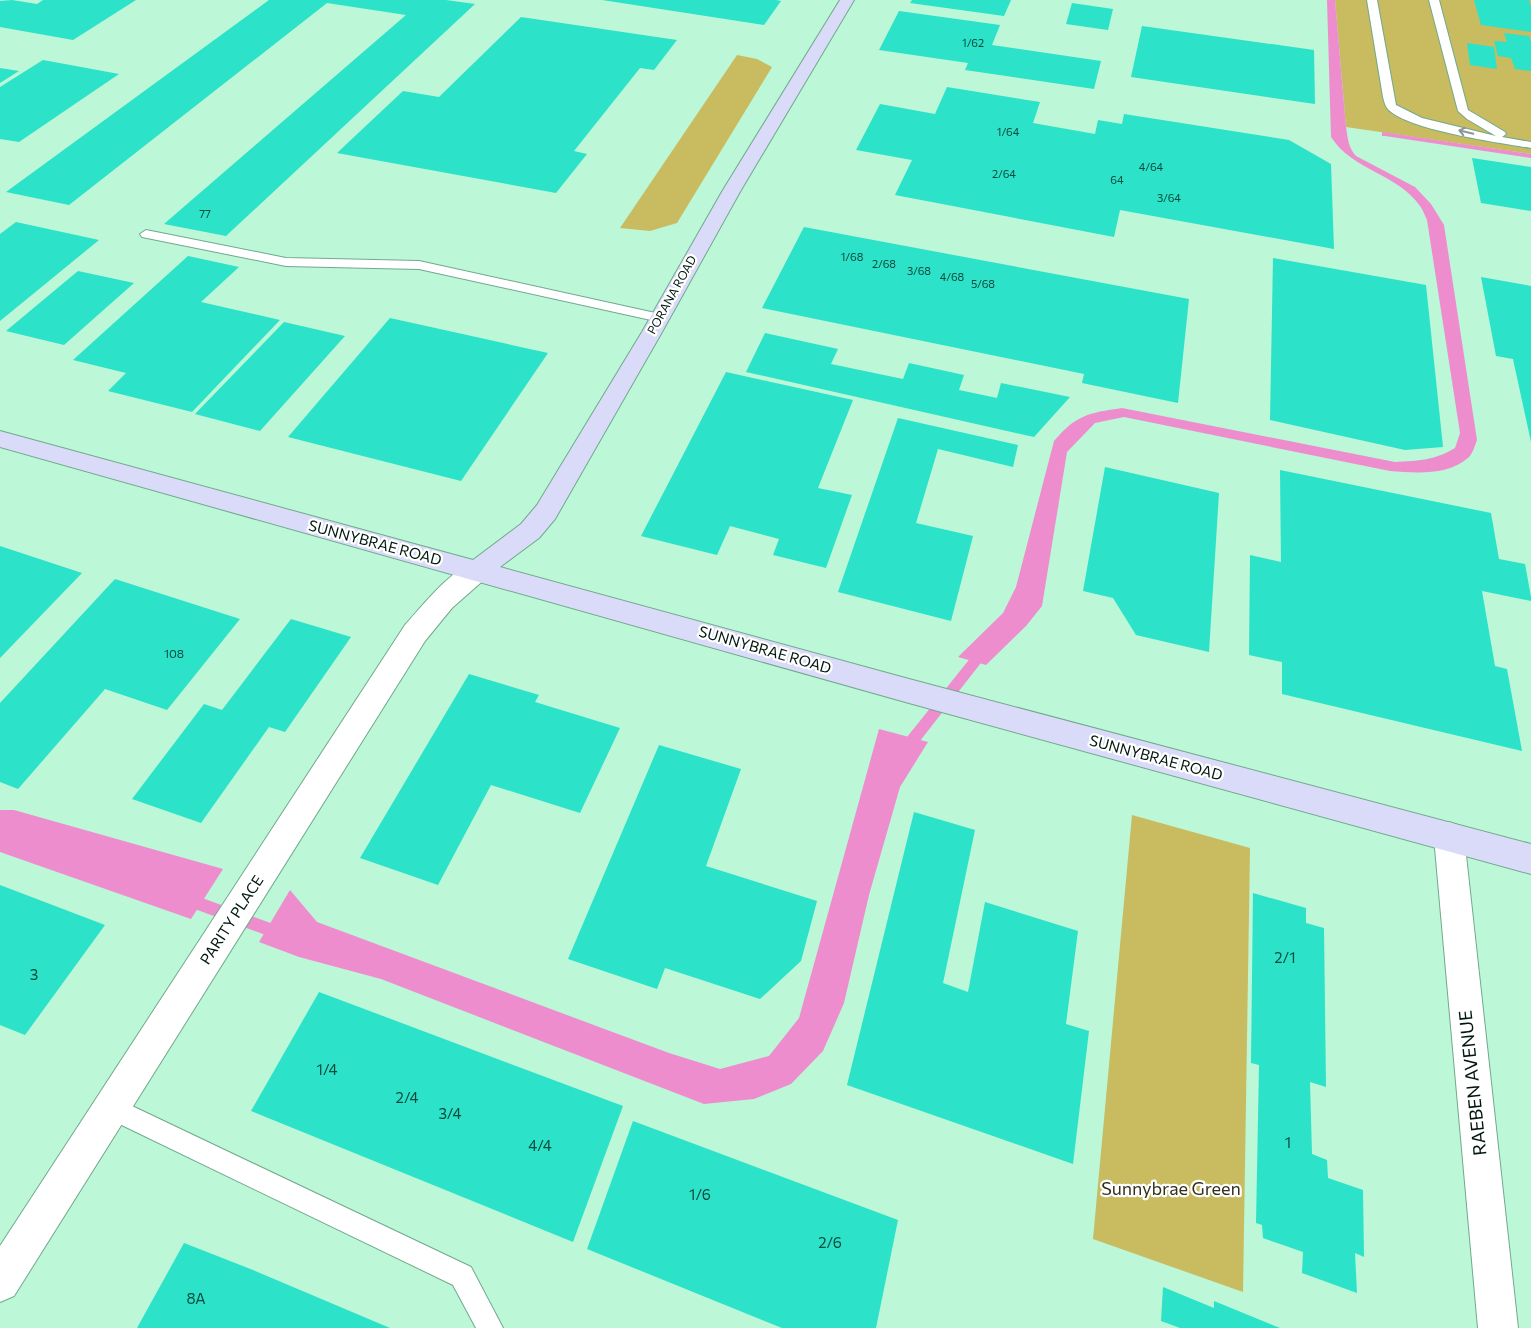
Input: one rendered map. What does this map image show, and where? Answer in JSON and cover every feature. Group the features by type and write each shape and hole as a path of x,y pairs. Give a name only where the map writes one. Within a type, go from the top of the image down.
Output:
{"main road":[{"name":"PORANA ROAD","path":"477,571 530,531 546,512 660,318 732,190 847,0"},
{"name":"SUNNYBRAE ROAD","path":"0,439 909,691 1531,859"}],"street":[{"name":"PARITY PLACE","path":"0,1282 415,633 443,600 477,571"},
{"name":"RAEBEN AVENUE","path":"1448,837 1498,1328"}],"lane":[{"path":"1372,0 1391,106 1414,119 1433,125 1531,144"},
{"path":"1434,0 1461,106 1470,117 1486,126 1505,136 1531,144"},
{"path":"146,234 286,262 418,266 660,318"},
{"path":"112,1108 462,1276 490,1328"}],"green space":[{"path":"1335,0 1531,0 1531,154 1346,127"},
{"path":"737,55 757,59 772,67 677,223 650,231 620,228"},
{"name":"Sunnybrae Green","path":"1132,815 1250,848 1243,1292 1093,1239"}],"shaded area":[{"path":"1327,0 1335,0 1346,127 1351,149 1356,156 1415,187 1431,204 1444,225 1477,440 1472,453 1461,463 1442,470 1431,472 1390,471 1124,417 1095,423 1067,452 1042,606 1026,626 986,665 958,657 1003,613 1016,587 1054,441 1076,420 1091,414 1122,408 1395,462 1434,457 1455,448 1460,433 1427,220 1411,195 1400,186 1351,157 1331,137"},
{"path":"879,729 928,742 900,787 869,895 844,1003 823,1051 791,1084 754,1099 704,1104 381,979 299,957 259,942 290,890 317,922 669,1053 720,1069 769,1056 799,1018"},
{"path":"0,810 14,810 223,869 191,919 0,852"}],"building":[{"path":"12,0 37,4 43,0 136,0 73,40 0,27 0,1"},
{"path":"269,0 446,0 475,4 226,236 164,224 406,15 327,3 69,205 6,192"},
{"path":"602,0 776,0 781,1 764,25"},
{"path":"912,0 1011,0 1004,16 910,3"},
{"path":"1474,0 1529,0 1531,7 1531,32 1481,25"},
{"path":"1072,3 1113,9 1108,30 1066,24"},
{"path":"899,11 1000,25 992,45 1101,61 1094,89 965,70 968,63 879,50"},
{"path":"521,17 677,40 654,70 640,68 574,151 587,154 556,193 337,153 403,91 439,97"},
{"path":"1142,26 1314,50 1315,104 1131,77"},
{"path":"1504,33 1529,36 1531,42 1531,71 1515,69 1511,58 1498,56 1494,41 1507,42"},
{"path":"1467,43 1494,47 1497,69 1470,65"},
{"path":"43,60 119,74 19,142 0,139 0,87"},
{"path":"0,68 19,71 0,83"},
{"path":"947,87 1040,102 1033,123 1095,134 1098,120 1122,124 1124,114 1289,140 1331,164 1334,249 1120,210 1114,237 895,195 912,160 856,150 880,104 935,114"},
{"path":"1472,158 1531,167 1531,211 1481,203"},
{"path":"16,222 99,240 0,321 0,234"},
{"path":"804,227 1189,299 1178,403 1082,383 1084,374 762,308"},
{"path":"188,256 239,267 201,302 280,320 192,412 108,391 126,373 73,360"},
{"path":"1273,258 1426,285 1443,447 1405,450 1270,420"},
{"path":"78,271 134,283 64,345 6,331"},
{"path":"1481,277 1531,286 1531,442 1513,359 1496,356"},
{"path":"390,318 548,353 461,481 288,437"},
{"path":"284,322 345,336 260,431 195,414"},
{"path":"765,333 838,349 831,364 903,379 909,363 964,375 959,390 997,398 1001,383 1070,397 1034,437 746,372"},
{"path":"726,372 853,400 818,488 852,495 826,568 773,555 779,539 730,526 717,555 641,536"},
{"path":"898,418 1018,445 1013,467 938,449 916,523 973,536 951,621 838,592"},
{"path":"1105,467 1219,493 1209,652 1136,635 1113,598 1083,591"},
{"path":"1280,470 1491,513 1499,559 1525,564 1531,597 1531,601 1482,591 1495,666 1507,669 1522,751 1282,694 1282,662 1249,655 1250,555 1281,562"},
{"path":"0,546 82,573 0,658"},
{"path":"115,579 240,619 167,710 105,689 18,789 0,782 0,703"},
{"path":"291,619 351,637 285,732 269,727 201,823 132,799 204,704 222,710"},
{"path":"469,674 539,695 535,702 620,728 580,813 491,785 438,885 360,858"},
{"path":"659,745 741,769 706,866 817,901 801,961 760,999 665,968 657,989 568,959"},
{"path":"914,812 975,830 943,983 968,992 985,902 1078,931 1066,1024 1089,1031 1073,1164 847,1085"},
{"path":"0,885 105,925 25,1035 0,1025"},
{"path":"1253,893 1306,908 1306,923 1324,928 1326,1087 1310,1082 1312,1154 1327,1160 1328,1178 1363,1190 1364,1257 1355,1253 1357,1293 1302,1273 1303,1252 1263,1238 1262,1225 1256,1223 1259,1065 1251,1063"},
{"path":"319,992 623,1106 573,1242 251,1111"},
{"path":"633,1121 898,1220 876,1328 782,1328 587,1249"},
{"path":"184,1243 253,1270 390,1328 137,1328"},
{"path":"1163,1287 1214,1308 1214,1301 1280,1328 1180,1328 1161,1321"}],"waterway":[{"path":"1385,134 1531,156"},
{"path":"904,751 980,655 986,650"},
{"path":"186,899 282,934"}]}
